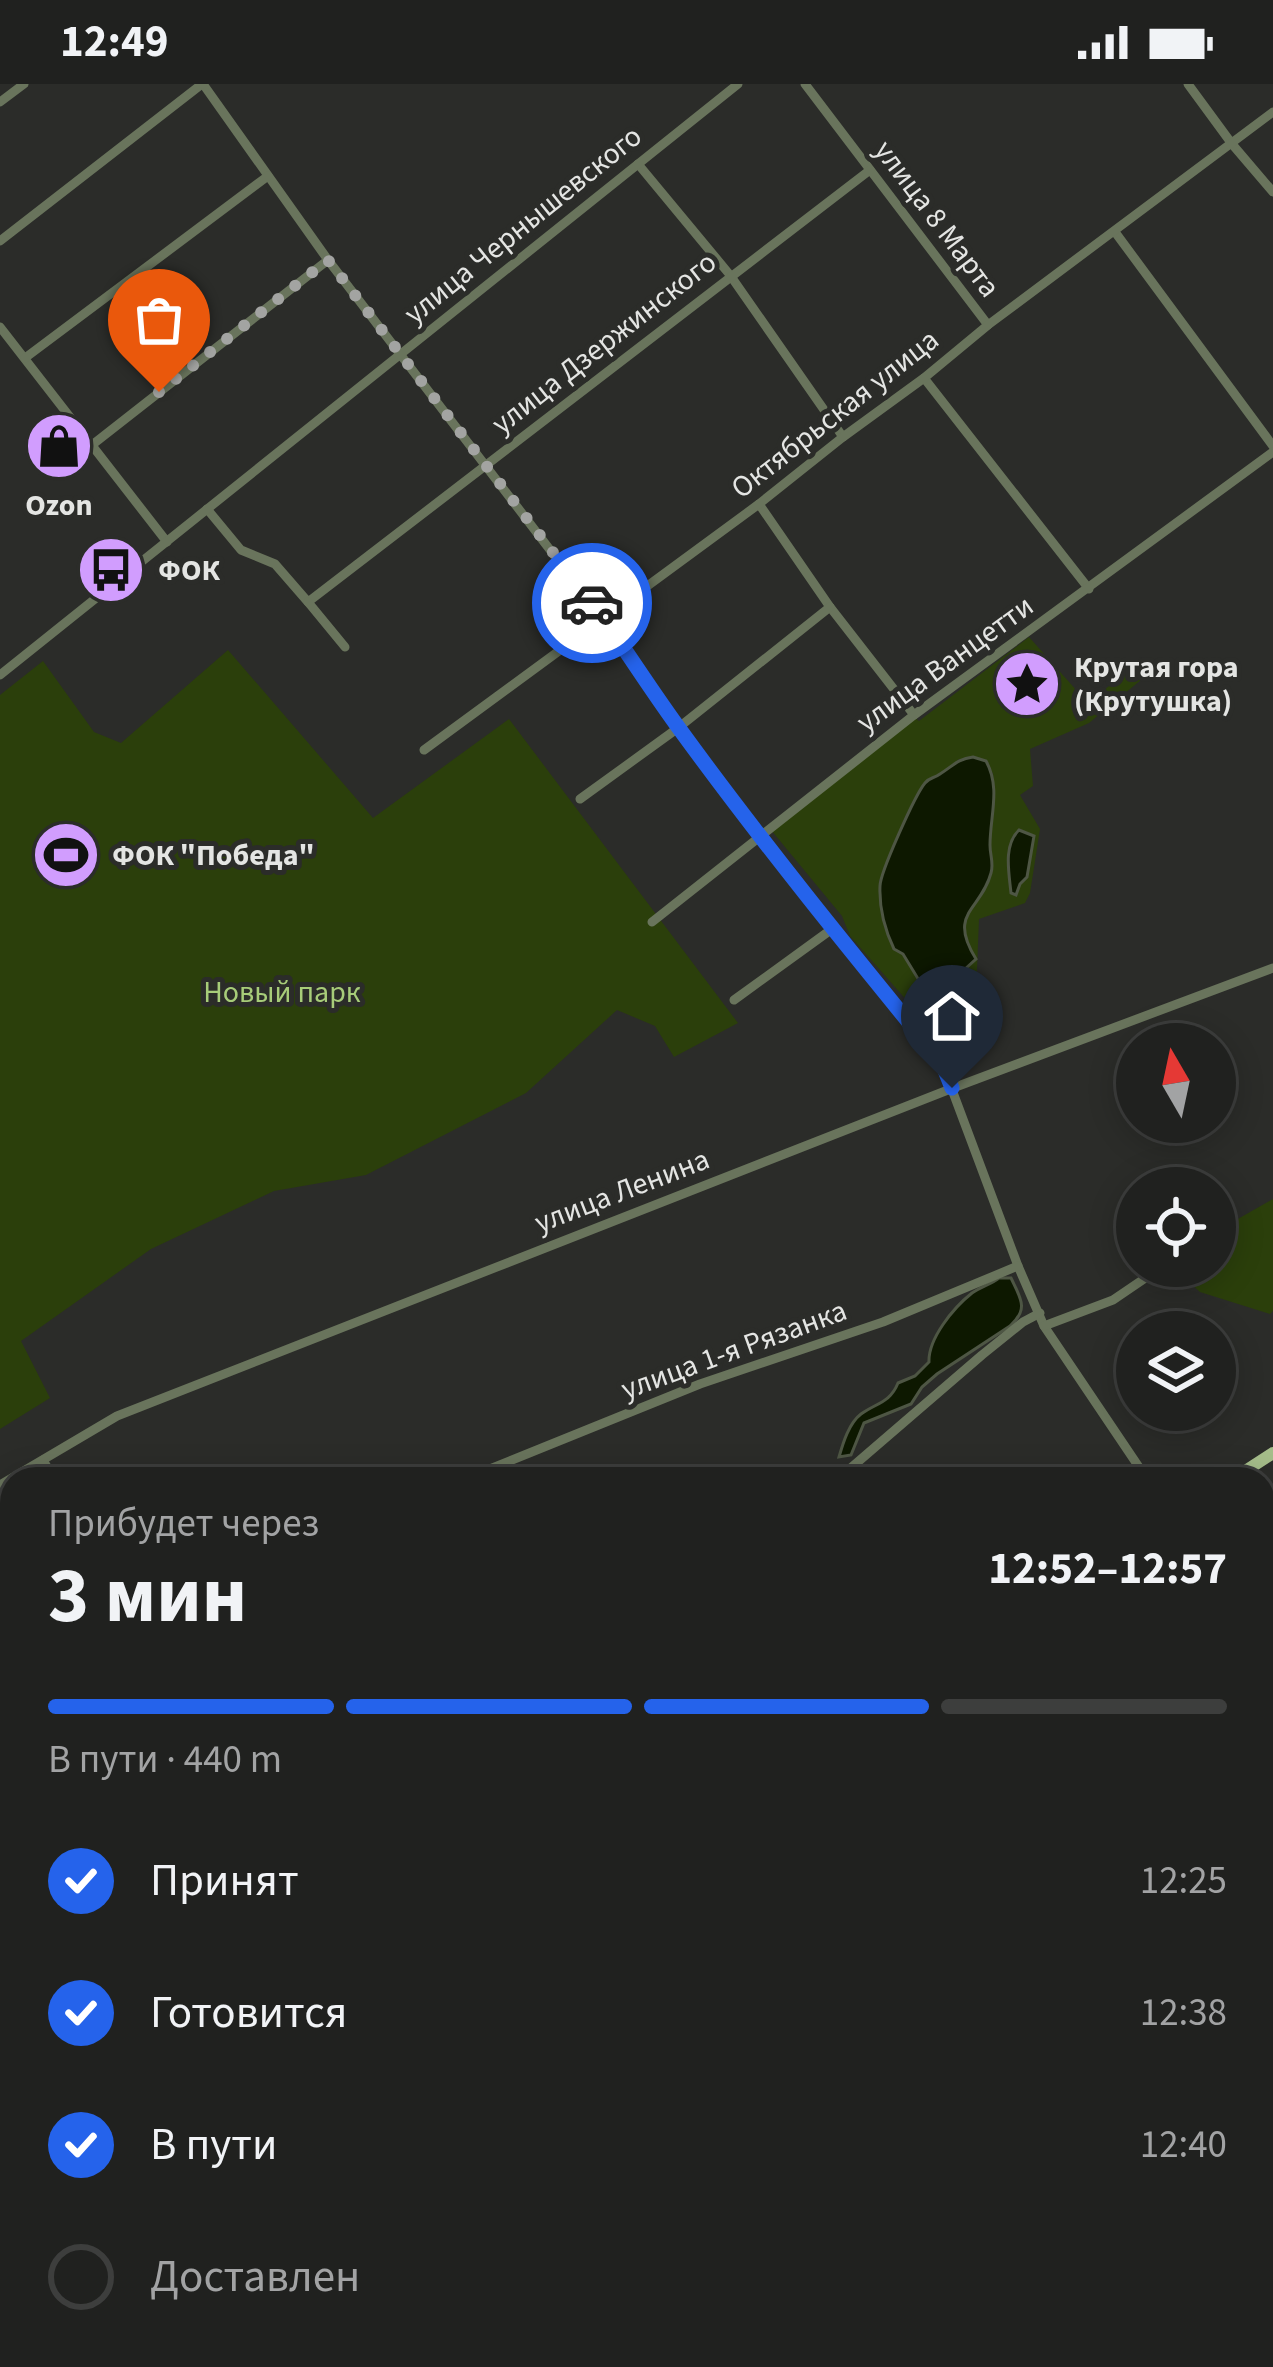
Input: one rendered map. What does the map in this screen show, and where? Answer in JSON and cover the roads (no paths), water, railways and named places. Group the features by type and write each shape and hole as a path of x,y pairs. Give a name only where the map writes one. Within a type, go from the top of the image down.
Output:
{"street":[{"path":"0,102 24,84"},
{"path":"0,241 203,84 328,260 603,619 678,728 942,1063 1044,1326 1139,1467"},
{"name":"улица Чернышевского","path":"0,674 738,84"},
{"name":"улица 8 Марта","path":"805,84 988,325"},
{"path":"1189,84 1273,192"},
{"name":"Октябрьская улица","path":"424,750 759,504 1273,112"},
{"path":"638,164 730,275 842,437"},
{"name":"улица Дзержинского","path":"308,602 870,170"},
{"path":"26,358 268,176"},
{"path":"1114,232 1273,449"},
{"path":"92,445 328,260"},
{"path":"0,327 166,542"},
{"path":"924,378 1089,589"},
{"name":"улица Ванцетти","path":"652,922 914,715 1273,449"},
{"path":"759,504 830,607 914,715"},
{"path":"208,509 241,550 275,564 345,647"},
{"path":"580,799 830,607"},
{"path":"734,1000 832,929"},
{"name":"улица Ленина","path":"31,1467 117,1416 952,1088 1273,968"},
{"name":"улица 1-я Рязанка","path":"495,1467 700,1384 883,1322 1018,1266"},
{"path":"1044,1326 1113,1300 1132,1287"},
{"path":"852,1467 982,1354 1040,1313"},
{"path":"43,1460 47,1467"}],"place":[{"name":"Ozon","path":"59,446"},
{"name":"ФОК","path":"111,570"},
{"name":"Крутая гора (Крутушка)","path":"1027,684"},
{"name":"ФОК \"Победа\"","path":"66,855"}],"park label":[{"name":"Новый парк","path":"282,992"}]}
